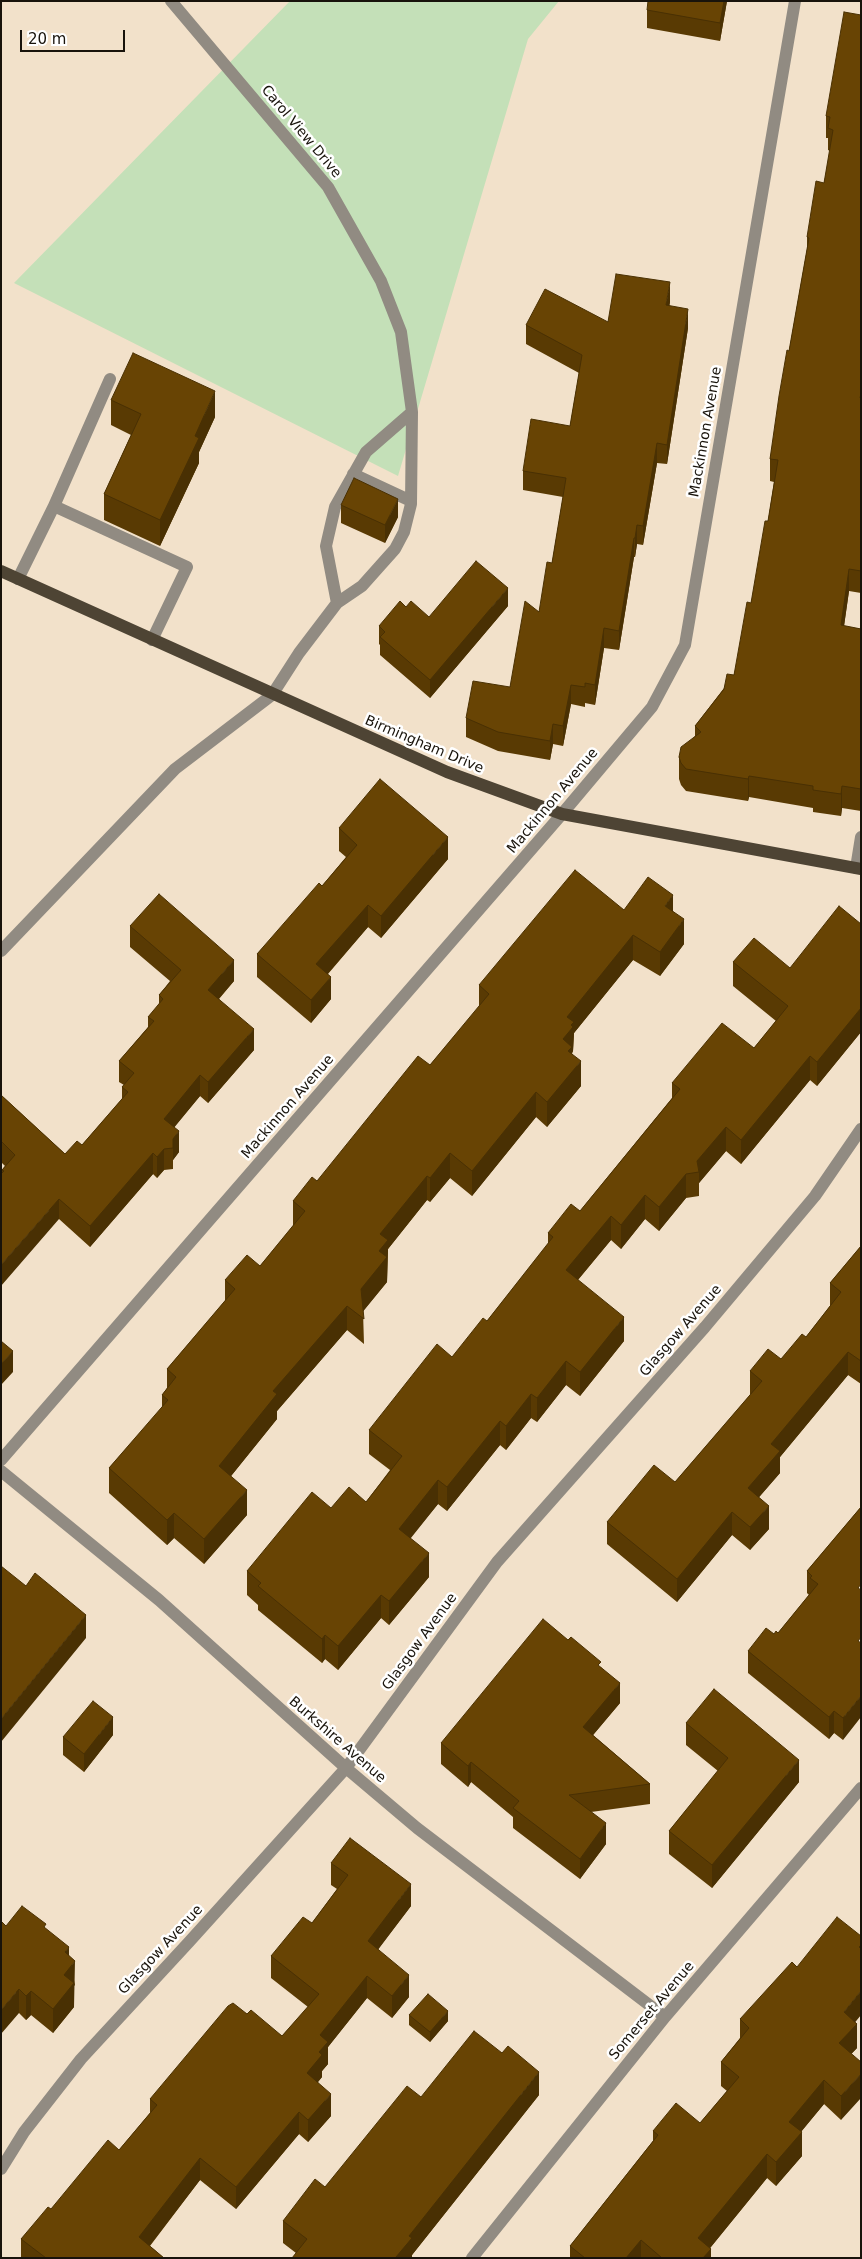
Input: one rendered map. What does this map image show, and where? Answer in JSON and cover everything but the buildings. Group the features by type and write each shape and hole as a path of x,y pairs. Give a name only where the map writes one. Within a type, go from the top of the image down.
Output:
{"main road":[{"name":"Birmingham Drive","path":"1,571 272,695 447,772 562,814 858,869"}],"street":[{"name":"Carol View Drive","path":"3,946 175,769 272,695 299,653 337,603 362,586 395,549 404,532 411,501 412,412 401,332 381,281 328,187 171,1"},
{"name":"Mackinnon Avenue","path":"1,1460 562,814 652,707 685,645 795,1"},
{"path":"18,579 54,506 110,379"},
{"path":"337,603 326,546 335,507 366,452 412,412"},
{"path":"353,474 411,501"},
{"path":"54,506 187,567 152,640"},
{"path":"858,869 861,837"},
{"name":"Glasgow Avenue","path":"1,2169 24,2132 81,2059 346,1768 497,1562 705,1328 809,1204 861,1129"},
{"name":"Burkshire Avenue","path":"1,1472 158,1600 346,1768 417,1828 665,2017"},
{"name":"Somerset Avenue","path":"472,2258 665,2017 861,1788"}],"green space":[{"path":"290,1 559,1 528,39 398,476 14,283"}]}
